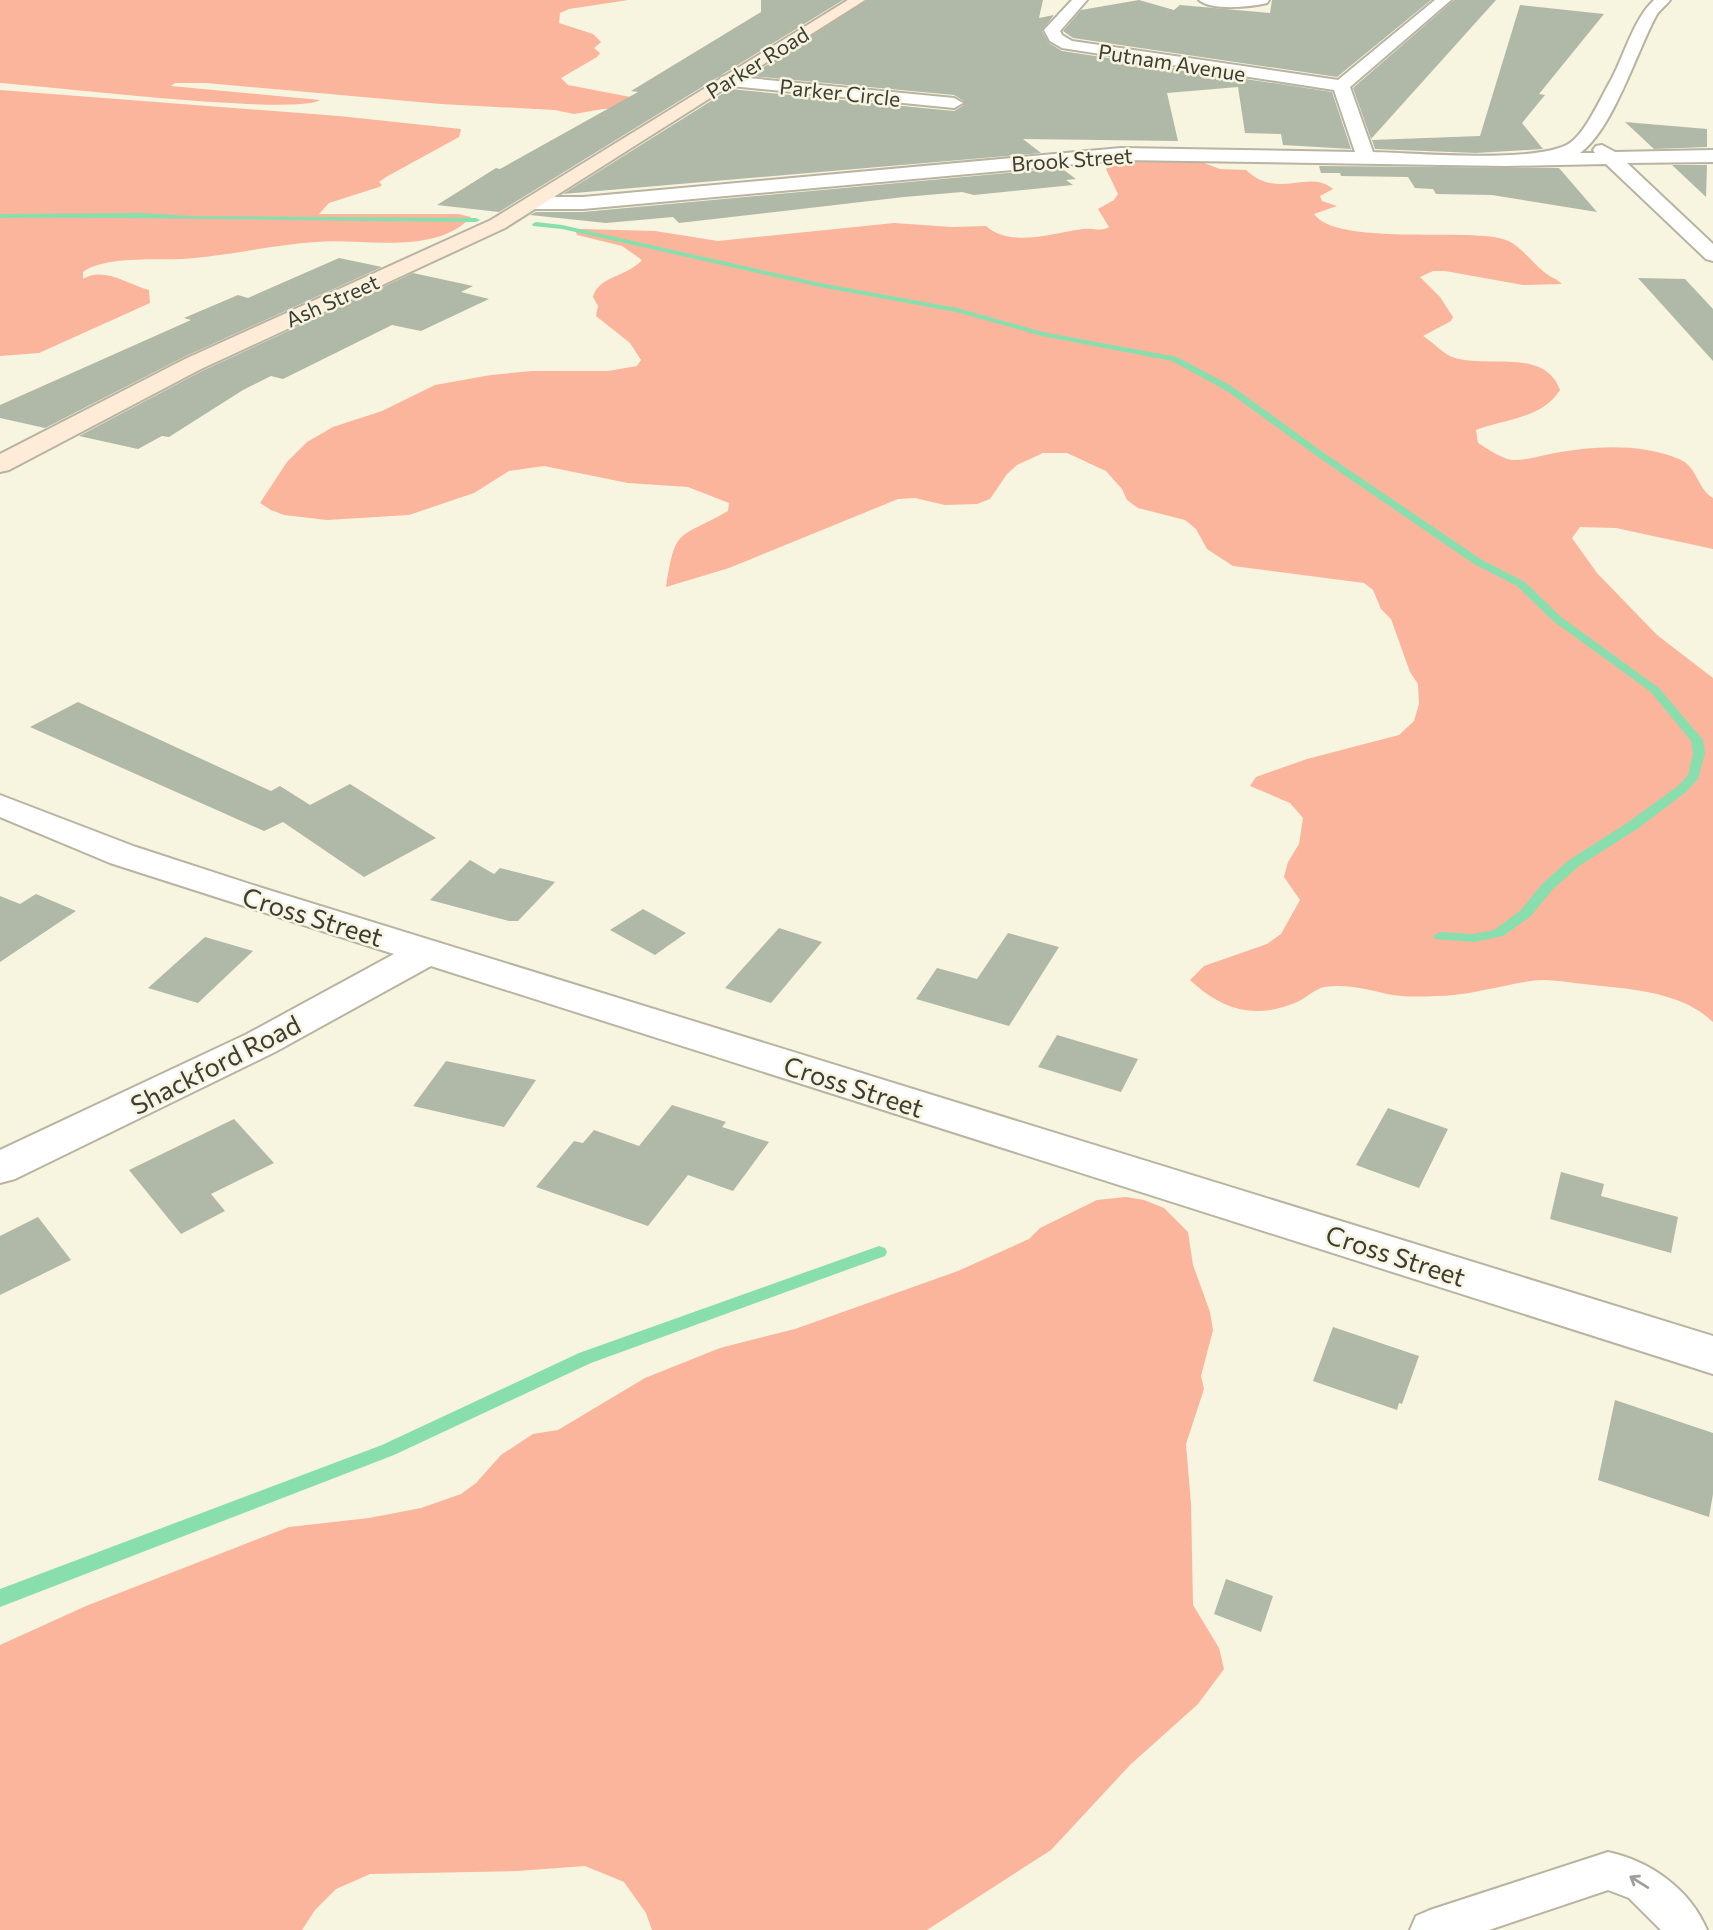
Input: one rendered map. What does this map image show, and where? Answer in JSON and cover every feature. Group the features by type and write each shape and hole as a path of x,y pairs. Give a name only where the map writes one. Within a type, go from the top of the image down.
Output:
{"street":[{"name":"Parker Road","path":"657,126 858,0"},
{"name":"Putnam Avenue","path":"1080,0 1052,30 1055,38 1068,45 1341,86"},
{"path":"1206,0 1246,3 1262,0"},
{"path":"1366,158 1341,86 1444,0"},
{"path":"1506,160 1566,151 1579,146 1589,135 1620,78 1651,10 1663,0"},
{"name":"Parker Circle","path":"727,81 954,103"},
{"name":"Ash Street","path":"0,464 163,378 446,249 534,203 657,126"},
{"path":"1589,135 1713,255"},
{"name":"Brook Street","path":"534,203 588,203 1121,154 1506,160 1713,156"},
{"name":"Cross Street","path":"0,805 123,855 1713,1355"},
{"name":"Shackford Road","path":"0,1168 261,1043 427,952"}],"lane":[{"path":"1430,1930 1608,1871 1628,1875 1647,1886 1687,1930"}],"shaded area":[{"path":"0,0 628,0 569,9 560,13 559,23 593,34 601,42 594,48 600,53 597,57 561,78 568,85 646,100 653,108 603,109 574,114 555,110 441,104 206,83 175,83 171,86 320,100 301,104 266,105 0,83"},
{"path":"0,90 339,116 461,129 459,137 386,177 379,182 382,185 379,187 329,203 319,214 458,214 471,217 456,229 419,241 316,242 200,258 104,263 83,272 83,279 99,274 116,277 149,290 150,303 39,353 0,356"},
{"path":"1144,159 1196,160 1220,169 1246,170 1258,179 1270,183 1323,183 1333,189 1320,196 1322,201 1337,206 1314,214 1327,224 1347,230 1485,236 1509,241 1562,284 1523,285 1445,271 1433,271 1420,277 1440,297 1453,317 1451,321 1423,336 1455,358 1468,361 1514,362 1542,369 1553,377 1560,390 1552,400 1533,412 1476,430 1478,443 1512,460 1602,448 1649,450 1685,463 1713,498 1713,549 1616,528 1580,527 1572,538 1597,573 1657,635 1713,678 1713,1022 1700,1011 1669,997 1556,981 1537,980 1459,994 1423,997 1332,986 1324,987 1282,1007 1253,1011 1214,999 1190,980 1204,966 1267,944 1281,934 1300,900 1284,877 1288,862 1299,844 1303,818 1290,803 1250,786 1256,777 1307,759 1399,735 1414,721 1419,704 1418,684 1410,672 1391,619 1381,609 1373,590 1364,583 1233,566 1207,549 1196,529 1185,520 1138,508 1127,500 1122,489 1106,471 1067,453 1043,453 1017,465 1007,474 990,499 977,504 945,505 915,498 898,499 729,568 666,587 677,543 689,531 728,511 729,503 688,487 628,483 544,466 509,471 474,493 409,515 327,520 284,515 260,503 287,462 307,442 333,427 382,411 435,385 532,371 608,371 637,366 641,360 630,343 596,316 598,306 593,297 596,290 607,280 630,270 642,260 622,246 577,235 576,232 581,229 655,231 718,241 894,223 952,227 986,226 996,233 1020,238 1083,229 1103,229 1109,227 1098,209 1114,200 1118,194 1106,169 1112,163"},
{"path":"1126,1197 1144,1200 1164,1208 1188,1232 1193,1265 1210,1312 1213,1330 1201,1376 1204,1389 1186,1444 1191,1504 1193,1605 1219,1648 1224,1669 1198,1704 1130,1765 1051,1850 927,1930 652,1930 646,1913 624,1882 585,1866 517,1871 370,1874 336,1889 315,1910 302,1930 0,1930 0,1645 86,1606 289,1527 369,1518 421,1508 461,1494 476,1483 501,1455 533,1434 558,1430 645,1378 720,1348 795,1329 958,1271 1029,1239 1040,1228 1097,1200"}],"building":[{"path":"761,0 843,0 499,212 437,205 496,168 500,169 638,92 631,91 761,12"},
{"path":"867,0 1043,0 1039,18 1054,15 1042,31 1049,43 1062,51 1332,92 1351,149 1283,145 1281,134 1245,133 1238,87 1167,93 1178,141 1023,139 1041,153 563,194 730,89 954,111 964,105 964,101 954,95 750,76"},
{"path":"1139,0 1174,10 1180,5 1270,13 1272,0 1431,0 1337,77 1073,38 1063,31 1081,10"},
{"path":"1454,0 1496,0 1371,139 1353,88"},
{"path":"1520,5 1604,14 1539,94 1545,95 1522,123 1543,149 1476,153 1375,149 1372,140 1480,136"},
{"path":"1625,122 1707,129 1707,147 1654,149"},
{"path":"1672,165 1707,165 1706,197"},
{"path":"1319,166 1559,168 1597,212 1492,195 1436,194 1433,189 1415,188 1408,177 1341,176 1340,173 1321,173"},
{"path":"1061,168 1076,179 1066,180 1073,185 974,195 962,192 904,197 679,223 673,217 606,223 530,215 536,212 583,212"},
{"path":"339,258 382,267 184,357 45,428 0,418 0,405 191,320 184,318 238,295 248,298"},
{"path":"413,273 473,286 461,292 489,299 421,331 392,325 283,379 271,376 243,390 169,437 162,436 138,449 79,436 202,371"},
{"path":"1638,278 1685,279 1713,309 1713,361"},
{"path":"78,702 271,791 280,786 310,805 350,784 436,838 364,877 283,822 264,831 30,727"},
{"path":"470,860 494,874 500,868 555,882 518,921 430,900"},
{"path":"36,894 76,911 0,962 0,896 20,904"},
{"path":"643,909 686,933 655,955 610,930"},
{"path":"779,928 822,942 771,1003 725,988"},
{"path":"1008,933 1059,947 1009,1026 916,999 937,968 977,979"},
{"path":"205,937 253,951 198,1003 148,988"},
{"path":"1057,1035 1138,1059 1121,1092 1038,1067"},
{"path":"446,1061 536,1080 504,1127 413,1106"},
{"path":"672,1105 726,1122 722,1127 769,1142 733,1191 688,1175 648,1226 536,1187 574,1141 583,1143 594,1130 639,1146"},
{"path":"1388,1108 1448,1129 1419,1188 1356,1165"},
{"path":"234,1119 274,1163 211,1194 225,1211 181,1234 129,1170"},
{"path":"1561,1172 1604,1184 1601,1196 1678,1217 1671,1253 1550,1219"},
{"path":"38,1217 71,1260 0,1295 0,1236"},
{"path":"1333,1327 1419,1356 1402,1404 1399,1403 1397,1410 1313,1381"},
{"path":"1615,1400 1713,1433 1713,1494 1709,1517 1598,1480"},
{"path":"1226,1579 1273,1596 1261,1632 1214,1614"}],"waterway":[{"path":"0,216 142,215 191,218 476,220"},
{"path":"536,224 562,227 820,285 957,310 1042,334 1174,359 1230,389 1478,562 1521,584 1557,619 1655,690 1697,740 1699,753 1694,776 1682,789 1632,826 1574,863 1548,886 1525,914 1498,933 1474,938 1440,936"},
{"path":"0,1598 388,1450 585,1358 879,1252"}]}
